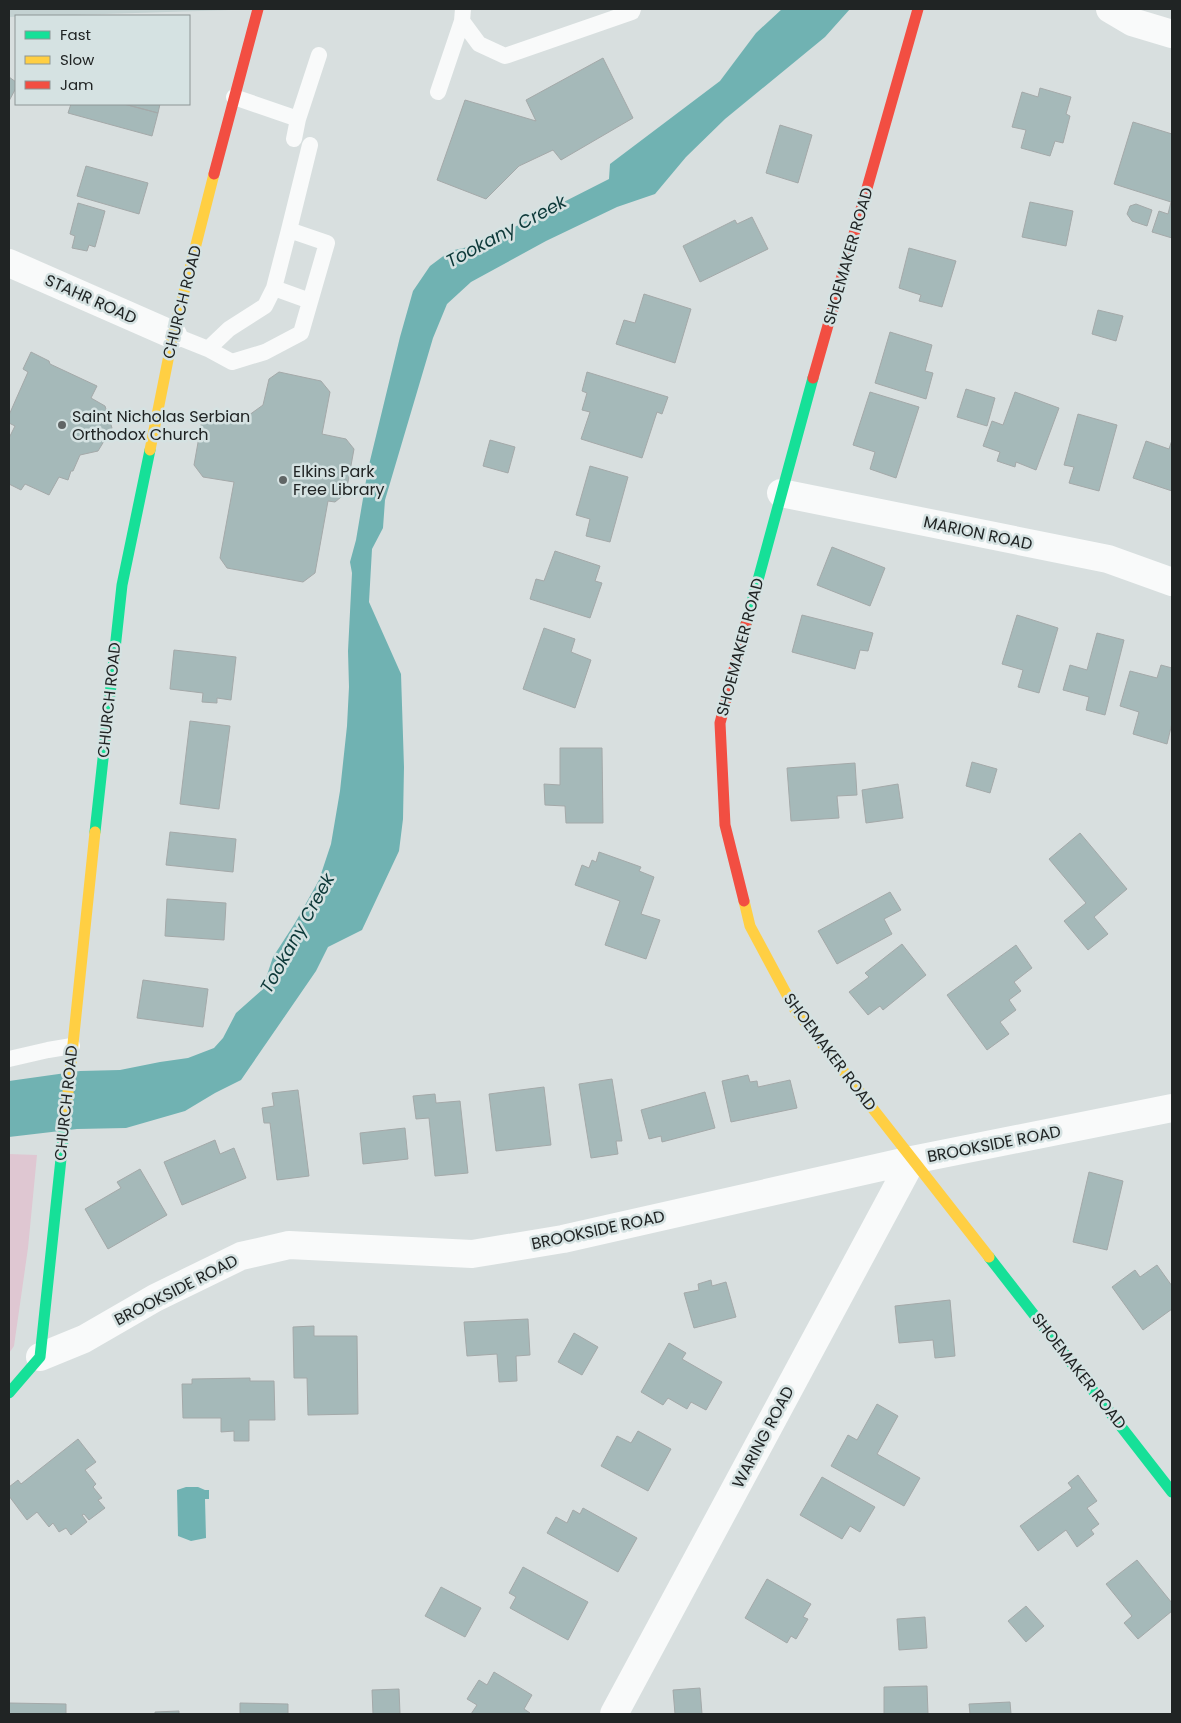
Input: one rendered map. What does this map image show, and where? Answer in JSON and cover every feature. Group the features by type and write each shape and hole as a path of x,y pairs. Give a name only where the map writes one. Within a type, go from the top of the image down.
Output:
{"street":[{"name":"CHURCH ROAD","path":"40,1357 122,585 173,335 258,9"},
{"name":"SHOEMAKER ROAD","path":"918,9 781,493 720,723 725,825 750,926 794,1008 1172,1492"},
{"path":"1110,9 1132,22 1172,34"},
{"name":"STAHR ROAD","path":"9,263 173,335"},
{"name":"MARION ROAD","path":"781,493 1108,560 1172,582"},
{"name":"BROOKSIDE ROAD","path":"40,1357 84,1339 155,1298 241,1256 290,1245 472,1254 563,1239 912,1160 1172,1108"},
{"name":"WARING ROAD","path":"614,1714 912,1160"},
{"path":"9,1393 40,1357"}],"lane":[{"path":"462,15 479,44 505,56 632,12 634,9"},
{"path":"438,92 462,15"},
{"path":"294,139 298,119 319,56"},
{"path":"234,96 298,119"},
{"path":"208,349 229,329 265,306 274,288 310,145"},
{"path":"173,335 208,349 232,362 265,352 301,333 327,244 289,230"},
{"path":"274,288 310,301"},
{"path":"9,1059 72,1046"}],"shaded area":[{"path":"9,9 231,9 72,15 15,15 15,17 9,17"},
{"path":"9,1154 37,1155 28,1248 14,1346 9,1353"}],"water":[{"name":"Tookany Creek","path":"782,9 850,9 825,37 725,119 686,157 655,194 617,207 546,241 471,282 447,304 433,338 385,500 383,528 372,549 369,602 401,674 404,767 403,819 399,851 362,930 328,947 316,971 241,1080 185,1111 126,1128 77,1129 9,1137 9,1081 80,1071 120,1070 188,1058 214,1048 223,1038 236,1013 262,990 273,957 319,880 331,844 340,791 347,726 352,573 350,562 356,540 368,469 400,337 413,291 430,266 450,251 481,244 609,179 610,164 720,81 756,33"},
{"path":"186,1487 198,1487 209,1490 209,1499 205,1499 206,1538 191,1541 178,1536 177,1490"}],"building":[{"path":"603,58 633,118 561,160 553,150 519,166 486,199 437,180 465,100 536,121 526,100"},
{"path":"9,77 15,81 15,90 9,101"},
{"path":"1040,88 1071,97 1066,114 1070,116 1063,143 1055,141 1050,156 1021,148 1026,130 1012,127 1022,92 1038,97"},
{"path":"71,105 128,105 158,113 152,136 68,113"},
{"path":"128,105 160,105 158,113"},
{"path":"1133,122 1172,134 1172,238 1152,232 1159,211 1168,214 1171,202 1114,184"},
{"path":"780,125 812,135 798,183 766,173"},
{"path":"86,166 148,183 139,214 77,196"},
{"path":"1030,202 1073,211 1066,246 1022,237"},
{"path":"78,203 105,211 95,247 89,245 87,251 72,248 75,236 70,234"},
{"path":"1136,204 1152,210 1147,226 1132,221 1127,214 1130,206"},
{"path":"752,217 768,249 700,282 683,246 735,220 737,224"},
{"path":"909,248 956,261 942,307 919,301 921,295 899,288"},
{"path":"644,294 691,309 675,363 616,344 624,320 635,323"},
{"path":"1098,310 1123,316 1116,341 1092,334"},
{"path":"890,332 932,345 925,371 933,373 926,399 875,383"},
{"name":"Saint Nicholas Serbian Orthodox Church","path":"31,352 49,361 50,364 97,386 91,398 105,406 112,428 98,451 80,455 68,480 59,477 49,495 25,484 21,490 9,484 9,438 15,426 9,423 9,415 28,372 23,369"},
{"name":"Elkins Park Free Library","path":"279,372 321,381 330,392 322,434 346,439 354,449 346,493 335,502 328,501 315,573 303,582 227,568 220,558 234,482 203,477 194,465 202,420 212,413 245,418 263,405 269,379"},
{"path":"587,372 668,397 662,414 657,412 642,458 581,439 590,412 582,410 587,393 582,391"},
{"path":"966,389 995,398 987,426 957,417"},
{"path":"870,392 919,407 896,478 870,469 875,452 853,445"},
{"path":"1015,392 1059,408 1036,470 1016,462 1015,467 997,461 1000,452 983,446 992,421 1003,425"},
{"path":"1078,414 1117,425 1099,491 1069,483 1074,467 1064,465"},
{"path":"490,440 515,447 508,473 483,466"},
{"path":"1172,440 1172,491 1133,478 1146,441 1169,449"},
{"path":"590,466 628,477 610,542 586,536 590,519 576,515"},
{"path":"832,547 885,568 870,606 817,585"},
{"path":"555,551 600,566 595,581 602,583 590,618 530,599 536,579 544,581"},
{"path":"802,615 873,633 868,651 860,650 855,669 792,652"},
{"path":"1017,615 1058,628 1039,693 1018,687 1023,670 1002,664"},
{"path":"544,628 575,639 571,652 591,660 575,708 523,689"},
{"path":"1097,633 1124,640 1105,715 1086,710 1089,697 1063,690 1070,665 1087,670"},
{"path":"174,650 236,657 231,700 217,698 217,703 202,702 203,693 170,689"},
{"path":"1161,665 1172,668 1172,723 1167,744 1133,734 1139,712 1120,706 1130,671 1157,678"},
{"path":"190,721 230,726 219,809 180,804"},
{"path":"560,748 602,748 603,823 566,823 565,806 545,805 544,784 560,785"},
{"path":"972,762 997,769 990,793 966,786"},
{"path":"855,763 857,795 837,796 839,818 791,821 787,768"},
{"path":"898,784 903,818 866,823 862,790"},
{"path":"170,832 236,839 233,872 166,865"},
{"path":"1080,833 1127,889 1094,917 1108,934 1088,950 1064,921 1086,903 1049,859"},
{"path":"599,852 641,867 639,871 654,877 641,914 660,920 646,959 605,945 620,901 575,885 582,865 589,868 592,860 596,862"},
{"path":"890,892 901,910 884,919 892,934 837,964 818,931"},
{"path":"167,899 226,903 224,940 165,936"},
{"path":"902,944 926,975 883,1010 880,1006 868,1015 849,992 869,977 865,973"},
{"path":"1016,945 1032,968 1014,982 1021,991 1009,1000 1016,1010 1000,1022 1009,1034 987,1050 947,995"},
{"path":"143,980 208,989 203,1027 137,1018"},
{"path":"748,1075 750,1082 757,1081 758,1087 790,1080 797,1108 731,1122 722,1081"},
{"path":"612,1079 622,1141 616,1141 618,1154 591,1158 579,1084"},
{"path":"544,1087 551,1145 496,1151 489,1094"},
{"path":"298,1090 309,1176 277,1180 270,1123 264,1123 262,1108 274,1106 272,1093"},
{"path":"705,1092 715,1128 662,1142 661,1136 649,1139 641,1110"},
{"path":"435,1094 436,1103 460,1101 468,1173 435,1176 429,1118 416,1119 413,1096"},
{"path":"405,1128 408,1159 363,1164 360,1133"},
{"path":"215,1140 220,1154 234,1148 246,1178 182,1205 164,1162"},
{"path":"140,1169 167,1215 108,1249 85,1209 121,1188 117,1182"},
{"path":"1089,1172 1123,1181 1107,1250 1073,1242"},
{"path":"1157,1265 1172,1286 1172,1309 1143,1330 1112,1287 1135,1270 1140,1277"},
{"path":"711,1280 712,1286 726,1282 736,1317 694,1328 684,1293 699,1290 698,1284"},
{"path":"950,1300 955,1356 935,1358 933,1340 899,1343 895,1306"},
{"path":"528,1319 530,1355 516,1356 517,1381 499,1382 497,1354 467,1356 464,1322"},
{"path":"314,1326 314,1336 357,1336 358,1414 308,1415 307,1378 294,1378 293,1327"},
{"path":"574,1333 598,1347 582,1375 558,1362"},
{"path":"669,1343 686,1353 682,1359 722,1382 706,1410 691,1402 687,1409 668,1398 663,1405 641,1392"},
{"path":"250,1378 250,1381 274,1381 275,1420 249,1420 249,1441 234,1441 234,1431 221,1432 221,1418 183,1418 182,1384 192,1384 192,1379"},
{"path":"877,1404 898,1416 877,1454 920,1478 904,1506 831,1466 848,1435 857,1440"},
{"path":"638,1431 671,1449 648,1491 601,1466 617,1436 631,1443"},
{"path":"78,1439 96,1462 85,1470 96,1484 93,1487 102,1498 98,1500 105,1508 89,1520 84,1514 82,1515 87,1522 71,1535 66,1528 59,1532 53,1523 49,1527 37,1512 27,1520 9,1496 9,1487 18,1480 21,1484"},
{"path":"1078,1475 1097,1501 1087,1508 1099,1524 1091,1530 1094,1534 1077,1547 1066,1530 1038,1551 1020,1526 1072,1488 1068,1483"},
{"path":"822,1477 875,1507 860,1532 850,1526 842,1539 800,1515"},
{"path":"583,1508 637,1538 618,1572 547,1533 556,1517 567,1523 573,1510 580,1514"},
{"path":"1137,1560 1172,1603 1172,1611 1138,1639 1124,1623 1132,1616 1106,1584"},
{"path":"523,1567 588,1602 568,1640 510,1608 516,1597 509,1593"},
{"path":"767,1579 811,1604 803,1617 808,1619 796,1639 791,1636 787,1643 745,1618"},
{"path":"441,1587 481,1608 465,1637 425,1616"},
{"path":"1026,1606 1044,1626 1026,1642 1008,1621"},
{"path":"925,1617 927,1648 899,1650 897,1619"},
{"path":"494,1672 532,1695 524,1709 529,1714 471,1714 477,1705 467,1699 479,1680 487,1685"},
{"path":"927,1686 928,1714 884,1714 884,1687"},
{"path":"700,1688 702,1714 675,1714 673,1690"},
{"path":"399,1689 400,1714 373,1714 372,1690"},
{"path":"1010,1702 1011,1714 970,1714 969,1704"},
{"path":"9,1703 66,1704 66,1714 9,1714"},
{"path":"240,1703 288,1704 288,1714 240,1714"},
{"path":"179,1711 179,1714 155,1714 155,1712"}],"traffic: fast":[{"path":"746,624 813,378"},
{"path":"95,832 122,585 150,450"},
{"path":"9,1393 40,1357 65,1121"},
{"path":"989,1257 1172,1492"}],"traffic: slow":[{"path":"150,450 173,335 214,174"},
{"path":"65,1121 95,832"},
{"path":"744,901 750,926 794,1008 989,1257"}],"traffic: jam":[{"path":"214,174 258,9"},
{"path":"813,378 918,9"},
{"path":"744,901 725,825 720,723 746,624"}],"place":[{"name":"Saint Nicholas Serbian Orthodox Church","path":"62,425"},
{"name":"Elkins Park Free Library","path":"283,480"}]}
